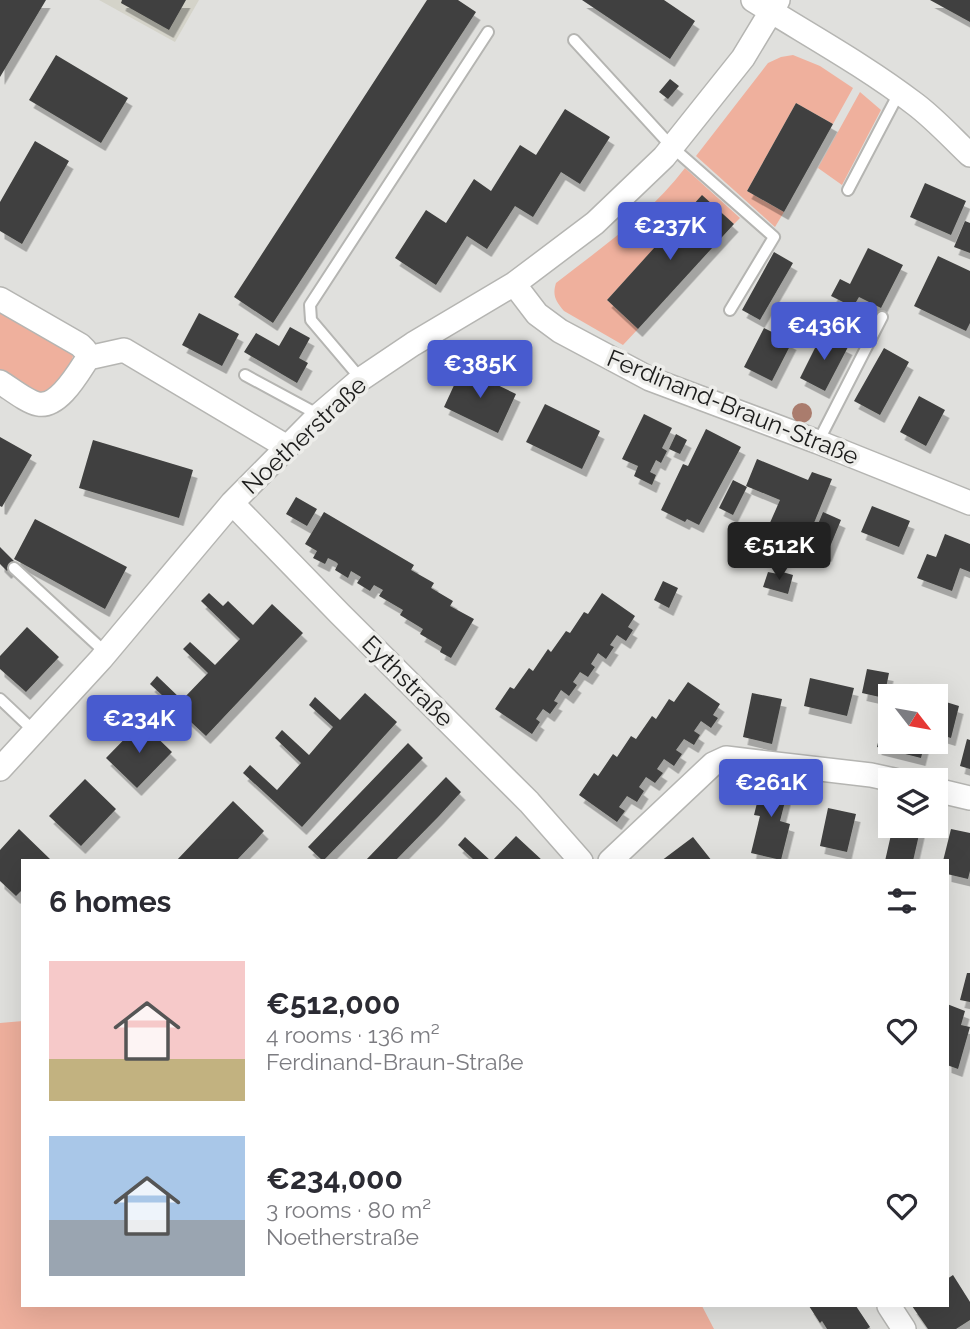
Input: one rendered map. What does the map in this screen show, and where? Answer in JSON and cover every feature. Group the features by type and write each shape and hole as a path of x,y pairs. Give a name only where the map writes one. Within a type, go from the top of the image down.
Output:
{"street":[{"path":"768,4 899,93 940,125 970,155"},
{"name":"Noetherstraße","path":"0,769 106,653 232,503 319,415 361,379 413,344 514,284 595,223 664,157 743,58 768,4"},
{"name":"Ferdinand-Braun-Straße","path":"514,284 537,314 560,331 650,379 970,503"},
{"path":"0,299 80,345 88,358"},
{"path":"0,382 36,404 47,404 59,397 88,358 124,350 287,447"},
{"name":"Eythstraße","path":"232,503 529,802 579,859"},
{"path":"612,859 713,764 726,758 878,777"},
{"path":"948,793 970,798"},
{"path":"890,1307 904,1329"}],"lane":[{"path":"361,379 312,320 310,305 488,32"},
{"path":"574,40 672,147 774,237 730,310"},
{"path":"848,190 899,93"},
{"path":"818,442 882,317"},
{"path":"245,375 319,415"},
{"path":"13,568 106,653"},
{"path":"0,699 36,732"}],"shaded area":[{"path":"99,0 199,0 175,42"},
{"path":"793,55 820,66 853,88 833,124 796,103 747,191 784,212 775,227 696,156 768,63"},
{"path":"860,92 881,110 842,185 818,168"},
{"path":"685,168 740,218 734,224 702,196 607,300 638,329 623,345 564,311 554,291 556,283 641,215"},
{"path":"0,309 71,351 73,356 68,374 44,396 0,375"},
{"path":"21,1021 21,1307 703,1307 714,1329 0,1329 0,1023"}],"building":[{"path":"0,0 46,0 0,77"},
{"path":"122,0 186,0 169,30 121,3"},
{"path":"427,0 458,0 476,12 273,323 234,297"},
{"path":"582,0 664,0 695,21 670,59"},
{"path":"930,0 970,0 970,22"},
{"path":"56,55 128,98 101,143 29,100"},
{"path":"670,79 679,86 668,99 659,92"},
{"path":"796,103 833,124 784,212 747,191"},
{"path":"565,109 610,137 580,184 561,172 533,217 515,206 487,249 467,236 436,285 395,258 426,210 446,223 474,179 491,191 520,145 536,155"},
{"path":"35,141 69,161 22,244 0,231 0,202"},
{"path":"925,183 966,201 951,235 910,217"},
{"path":"702,195 734,224 638,329 607,300"},
{"path":"965,221 970,223 970,253 954,247"},
{"path":"868,248 903,265 881,308 859,297 853,307 831,296 840,279 850,284"},
{"path":"774,252 793,263 760,320 742,310"},
{"path":"938,256 970,271 970,323 966,331 914,306"},
{"path":"199,313 239,334 222,366 182,345"},
{"path":"290,327 310,338 299,358 308,363 297,383 244,352 256,333 279,346"},
{"path":"764,328 792,342 772,381 744,367"},
{"path":"822,334 848,347 825,391 800,378"},
{"path":"884,348 909,362 880,415 854,401"},
{"path":"462,368 516,394 498,433 444,407"},
{"path":"919,396 945,410 926,446 900,432"},
{"path":"545,404 600,431 582,469 526,442"},
{"path":"644,414 672,428 662,448 667,451 661,463 656,460 650,472 656,475 652,485 634,476 638,466 622,459"},
{"path":"706,429 741,447 699,525 687,519 685,522 661,510 683,464 688,466"},
{"path":"676,434 687,440 680,454 669,449"},
{"path":"0,437 32,455 2,507 0,506"},
{"path":"93,440 193,470 179,518 79,488"},
{"path":"757,459 808,480 812,472 832,479 807,540 769,525 780,500 746,486"},
{"path":"733,480 747,487 733,515 719,508"},
{"path":"296,497 317,509 307,526 286,514"},
{"path":"872,506 910,521 899,547 861,532"},
{"path":"324,512 414,565 411,570 434,583 431,588 453,601 450,606 474,619 451,658 440,652 442,647 420,634 423,629 400,615 403,610 379,596 383,590 374,585 370,591 357,583 361,577 351,571 348,578 335,570 338,564 336,562 328,558 325,564 313,558 317,551 305,544"},
{"path":"823,512 841,520 827,554 809,546"},
{"path":"35,519 127,567 105,609 14,559"},
{"path":"945,534 970,544 970,572 960,568 952,591 917,578 927,554 936,557"},
{"path":"0,547 15,562 7,571 0,564"},
{"path":"779,571 793,575 788,594 763,587 768,572 778,574"},
{"path":"663,581 678,588 669,608 654,600"},
{"path":"209,593 223,606 228,601 253,625 272,604 303,633 206,736 150,684 157,676 182,700 208,673 183,649 190,642 215,665 240,639 201,601"},
{"path":"602,593 635,616 628,627 633,630 626,641 617,635 610,645 614,647 606,659 598,653 591,664 595,667 588,677 580,672 573,682 577,685 569,696 561,690 554,701 558,703 550,714 543,709 536,719 540,722 532,734 495,709 510,687 514,689 529,668 533,671 548,649 551,652 566,631 570,633 584,612 588,614"},
{"path":"27,627 59,657 26,692 0,669 0,656"},
{"path":"867,669 889,673 887,684 878,684 878,697 862,693"},
{"path":"810,678 854,688 847,716 804,706"},
{"path":"688,682 720,704 713,715 718,718 711,728 701,721 694,731 700,735 694,745 684,739 676,750 682,754 674,766 664,759 657,769 663,773 655,783 646,777 639,787 644,791 637,802 627,796 619,807 625,811 617,822 579,795 594,773 598,776 613,754 617,757 631,736 636,739 652,716 656,719 669,699 674,702"},
{"path":"365,693 397,722 302,827 243,773 250,765 277,790 301,763 275,738 282,730 309,755 333,727 309,705 315,697 340,720"},
{"path":"752,693 782,699 772,744 743,737"},
{"path":"948,703 959,706 951,738 948,737"},
{"path":"141,722 172,752 137,788 106,758"},
{"path":"967,739 970,740 970,769 960,766"},
{"path":"408,743 423,758 325,859 321,859 308,847"},
{"path":"905,754 922,754 921,758"},
{"path":"764,775 790,782 780,821 790,824 781,859 751,853 760,816 754,815"},
{"path":"446,777 461,792 397,859 367,859"},
{"path":"85,779 116,809 81,846 49,816"},
{"path":"233,801 264,831 238,859 178,859"},
{"path":"828,808 856,814 847,852 820,846"},
{"path":"19,829 50,859 21,859 21,891 16,896 0,881 0,850"},
{"path":"951,829 970,833 968,879 949,874 949,859 944,859"},
{"path":"516,836 541,859 494,859"},
{"path":"465,837 489,859 473,859 458,845"},
{"path":"693,837 710,859 664,859"},
{"path":"890,838 918,838 913,859 885,859"},
{"path":"967,973 970,973 970,1002 960,1000"},
{"path":"949,1005 965,1011 961,1025 970,1027 958,1069 949,1066"},
{"path":"953,1275 970,1302 970,1320 956,1329 928,1329 913,1307 949,1307 949,1278"},
{"path":"810,1307 857,1307 870,1327 827,1329 822,1321 820,1323"}]}
